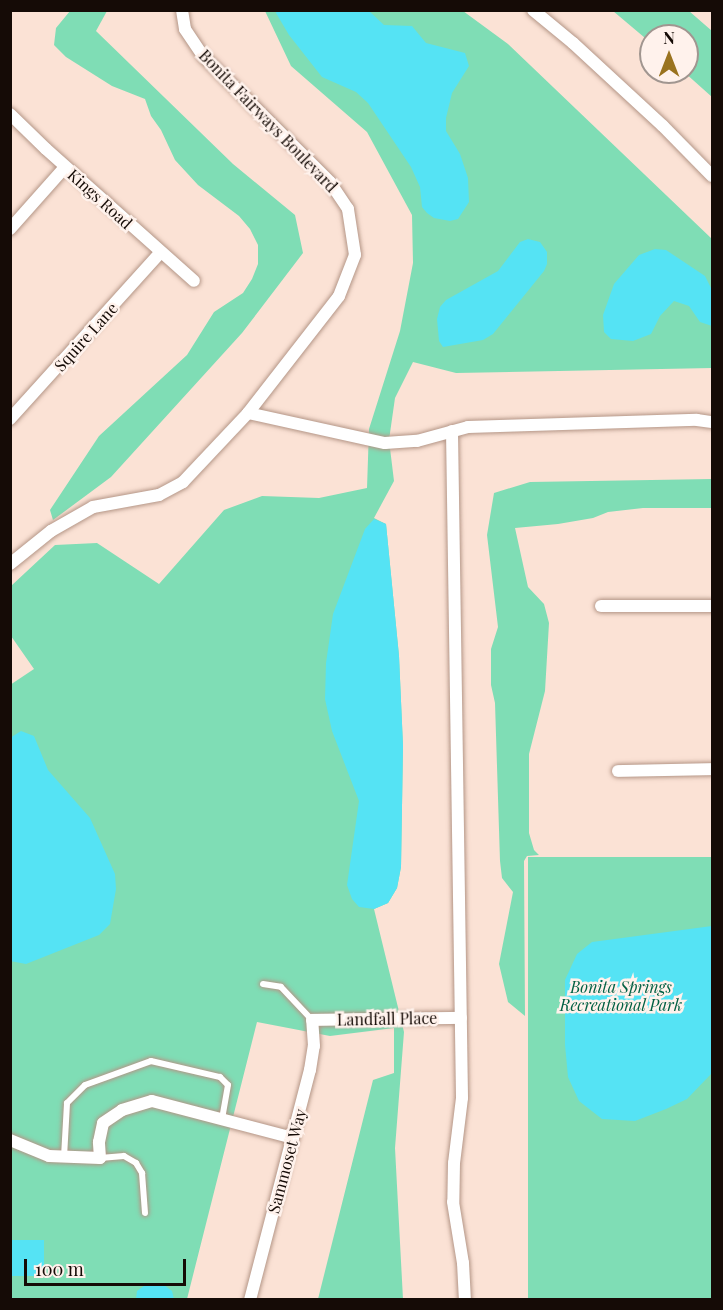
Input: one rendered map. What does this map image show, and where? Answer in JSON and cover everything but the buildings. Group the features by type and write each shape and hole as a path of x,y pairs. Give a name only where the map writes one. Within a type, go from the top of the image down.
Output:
{"street":[{"name":"Bonita Fairways Boulevard","path":"10,564 51,531 93,507 159,495 183,482 248,414 339,296 355,255 348,209 330,182 203,56 185,29 182,10"},
{"path":"533,10 573,43 663,126 712,177"},
{"name":"Kings Road","path":"10,114 65,167 194,281"},
{"path":"10,229 65,167"},
{"name":"Squire Lane","path":"10,420 160,253"},
{"path":"248,414 385,443 417,441 468,427 697,420 712,422"},
{"path":"452,431 462,1098 454,1163 453,1202 463,1263 465,1299"},
{"path":"601,606 712,606"},
{"path":"618,771 712,769"},
{"name":"Landfall Place","path":"312,1020 461,1018"},
{"name":"Sammoset Way","path":"250,1299 313,1058 312,1020"},
{"path":"10,1140 39,1154 64,1158 100,1158 99,1142 103,1124 122,1110 139,1104 163,1102 293,1138"}],"lane":[{"path":"263,984 280,987 312,1020"},
{"path":"64,1158 67,1103 86,1086 152,1061 219,1077 228,1085 222,1119"},
{"path":"100,1158 124,1156 136,1163 142,1173 145,1213"}],"green space":[{"path":"70,11 107,11 96,31 233,164 295,215 303,253 242,333 111,477 53,520 50,510 99,436 187,355 214,312 243,293 258,264 258,245 250,229 239,216 198,185 175,160 161,130 151,116 145,99 112,86 66,57 54,45 56,28"},
{"path":"265,11 463,11 508,44 712,239 712,368 456,373 413,362 395,398 389,440 394,481 374,518 386,524 399,656 403,746 401,867 397,888 388,903 374,909 404,1032 395,1148 403,1299 318,1299 373,1080 394,1073 394,1028 330,1036 257,1022 187,1299 11,1299 10,685 34,669 11,636 11,586 55,545 97,543 159,584 224,510 262,496 319,498 367,488 369,429 400,331 413,263 412,215 367,132 291,66"},
{"path":"613,11 689,11 712,31 712,97 697,84 699,24 639,24 639,33"},
{"path":"712,479 712,508 643,508 608,512 593,518 558,524 515,528 528,587 544,604 549,623 545,691 529,754 529,833 534,850 539,855 527,856 524,861 525,1016 508,1002 499,964 513,892 502,878 500,861 495,703 491,685 491,649 498,627 487,535 494,493 530,482"},
{"name":"Bonita Springs Recreational Park","path":"528,857 712,857 712,1299 528,1299"}],"water":[{"path":"277,10 369,11 384,25 412,26 426,43 465,53 469,66 452,93 446,118 446,131 460,154 468,178 469,202 458,219 450,221 434,218 427,213 422,207 420,187 411,167 368,103 356,92 322,77 289,35 276,13"},
{"path":"528,239 540,242 547,252 547,264 544,271 493,334 483,340 443,347 439,341 437,319 440,307 446,300 498,271 520,242"},
{"path":"655,249 666,250 705,276 712,290 712,326 700,322 689,306 674,301 660,316 651,334 633,341 611,339 604,332 603,315 614,284 639,255"},
{"path":"374,519 386,524 399,656 403,746 401,867 397,888 388,903 374,909 359,907 352,899 347,885 359,801 332,731 325,699 326,663 333,614 365,529"},
{"path":"21,731 34,736 48,770 90,818 115,874 116,889 110,924 99,935 26,964 10,961 10,738"},
{"path":"712,926 712,1073 687,1099 666,1109 635,1121 602,1119 579,1101 568,1077 565,1045 565,980 577,954 592,942"},
{"path":"11,1240 44,1240 44,1276 11,1276"},
{"path":"164,1285 172,1291 174,1299 136,1299 137,1291 144,1286"}]}
